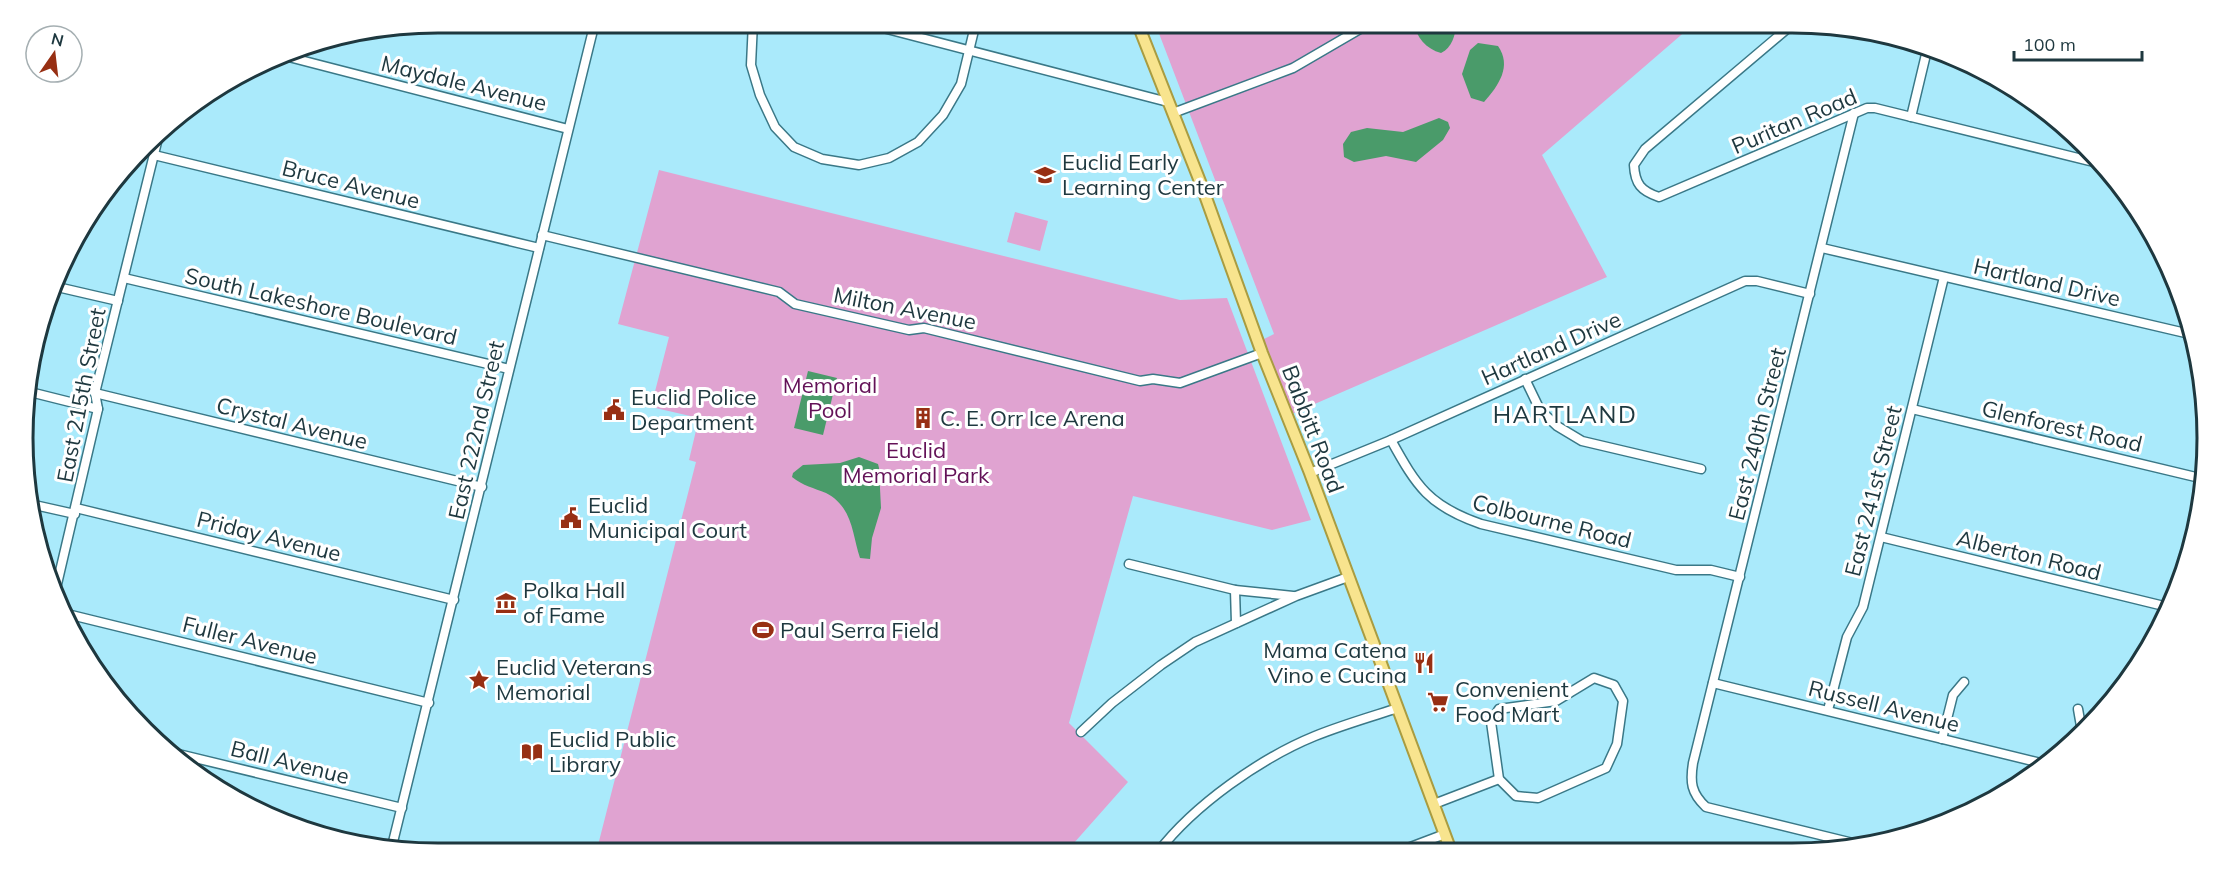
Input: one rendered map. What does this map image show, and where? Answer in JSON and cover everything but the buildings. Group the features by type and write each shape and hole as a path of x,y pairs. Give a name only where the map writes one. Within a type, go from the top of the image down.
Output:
{"main road":[{"name":"Babbitt Road","path":"1141,33 1448,843"}],"street":[{"name":"East 222nd Street","path":"393,841 592,33"},
{"path":"752,33 751,65 760,96 775,128 794,147 822,159 859,165 890,158 918,142 943,115 961,84 974,33"},
{"path":"903,33 1168,102"},
{"path":"1173,113 1293,68 1353,33"},
{"name":"Puritan Road","path":"1782,33 1637,158 1634,165 1638,186 1647,193 1659,197 1867,108 1875,108 2086,160"},
{"path":"1911,117 1926,55"},
{"name":"Maydale Avenue","path":"296,59 568,129"},
{"name":"East 240th Street","path":"1842,840 1706,807 1697,799 1691,787 1693,763 1854,113"},
{"name":"East 215th Street","path":"58,579 98,409 94,393 156,149"},
{"name":"Bruce Avenue","path":"154,155 539,248"},
{"name":"Milton Avenue","path":"542,235 780,292 795,304 909,330 930,330 1140,381 1154,379 1180,383 1262,353"},
{"name":"Hartland Drive","path":"1822,248 2183,332"},
{"name":"East 241st Street","path":"1828,710 1844,646 1863,607 1944,277"},
{"name":"South Lakeshore Boulevard","path":"124,278 509,369"},
{"name":"Hartland Drive","path":"1310,474 1746,281 1757,281 1810,294"},
{"path":"62,288 118,301"},
{"path":"1526,379 1540,410 1557,426 1582,441 1701,469"},
{"path":"35,393 98,409"},
{"name":"Crystal Avenue","path":"94,393 482,487"},
{"name":"Glenforest Road","path":"1912,409 2195,477"},
{"name":"Colbourne Road","path":"1391,440 1420,488 1437,504 1458,516 1481,524 1676,570 1711,570 1740,577"},
{"name":"Priday Avenue","path":"39,505 75,511 454,600"},
{"name":"Alberton Road","path":"1881,537 2160,605"},
{"path":"1129,564 1235,590 1296,596"},
{"path":"1082,732 1112,703 1161,665 1208,634 1296,596 1348,577"},
{"path":"1235,590 1236,623"},
{"name":"Fuller Avenue","path":"74,616 429,703"},
{"path":"1594,678 1614,685 1623,701 1617,744 1606,768 1538,798 1516,796 1499,779 1491,722 1499,709 1556,701 1594,678"},
{"path":"1942,739 1953,695 1964,682"},
{"name":"Russell Avenue","path":"1713,683 2035,762"},
{"path":"1165,843 1226,788 1258,767 1315,736 1398,708"},
{"path":"2078,709 2080,722"},
{"name":"Ball Avenue","path":"188,756 402,808"},
{"path":"1434,804 1499,779"},
{"path":"1421,843 1444,834"}],"green space":[{"path":"1159,33 1683,33 1542,155 1607,277 1287,416 1258,342 1274,334"},
{"name":"Euclid Memorial Park","path":"659,170 1180,300 1227,298 1311,520 1272,530 1133,496 1069,723 1128,782 1074,843 599,843 696,462 689,460 699,418 651,407 669,337 618,324"},
{"path":"1015,212 1048,221 1040,251 1007,242"}],"shaded area":[{"path":"1417,33 1455,33 1448,48 1441,53 1431,49"},
{"path":"1478,43 1498,46 1504,61 1499,82 1484,102 1471,98 1462,74 1470,50"},
{"path":"1439,118 1448,122 1450,128 1443,140 1416,162 1386,156 1354,162 1344,157 1343,144 1351,132 1367,128 1403,132"},
{"path":"808,371 837,378 823,435 794,428"},
{"path":"859,457 878,464 879,468 881,508 872,538 870,559 860,558 847,513 842,506 826,493 804,485 792,477 793,473 803,465 840,463"}],"place":[{"name":"Euclid Early Learning Center","path":"1045,175"},
{"name":"Euclid Police Department","path":"614,410"},
{"name":"C. E. Orr Ice Arena","path":"923,418"},
{"name":"Euclid Municipal Court","path":"571,518"},
{"name":"Polka Hall of Fame","path":"506,603"},
{"name":"Paul Serra Field","path":"763,630"},
{"name":"Mama Catena Vino e Cucina","path":"1424,663"},
{"name":"Euclid Veterans Memorial","path":"479,680"},
{"name":"Convenient Food Mart","path":"1438,702"},
{"name":"Euclid Public Library","path":"532,752"}],"district":[{"name":"HARTLAND","path":"1565,415"}],"park label":[{"name":"Memorial Pool","path":"830,398"}]}
